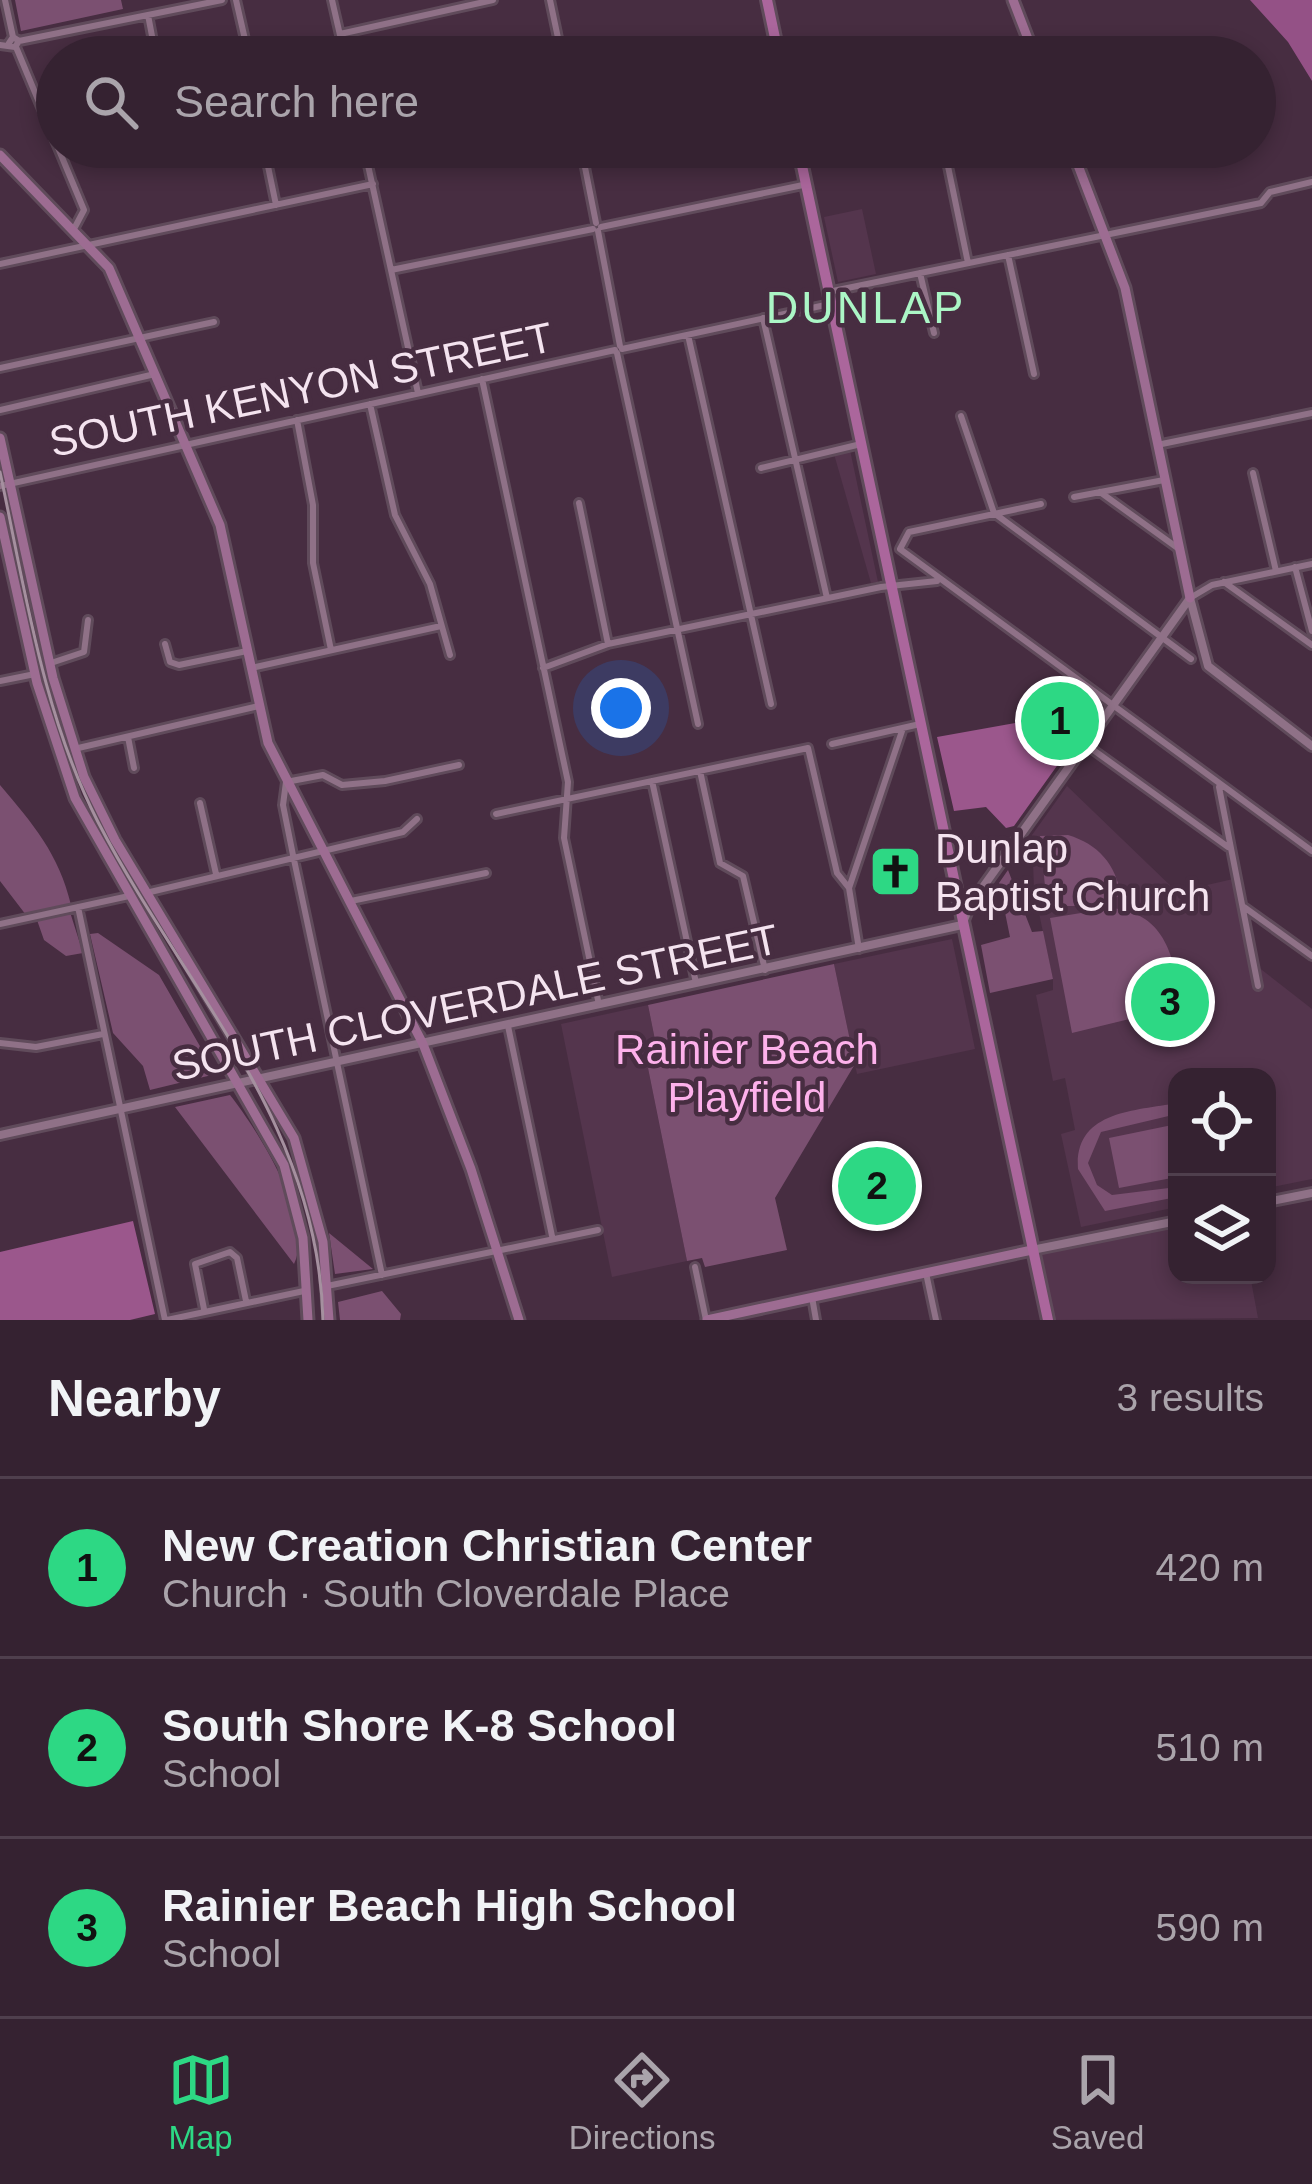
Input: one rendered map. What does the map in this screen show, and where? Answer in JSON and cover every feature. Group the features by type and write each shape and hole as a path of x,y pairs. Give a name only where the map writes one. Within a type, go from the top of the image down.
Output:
{"main road":[{"path":"767,0 775,36"},
{"path":"1013,0 1027,36"},
{"path":"0,155 92,245 109,268 220,525 268,743 423,1044 471,1169 519,1320"},
{"path":"803,168 1048,1320"},
{"path":"1079,168 1124,288 1190,598"},
{"path":"0,439 5,485 74,749 101,814 286,1121 308,1176 329,1320"},
{"path":"0,517 35,674 75,798 275,1145 290,1184 308,1291 308,1320"},
{"path":"706,1320 1032,1250"}],"street":[{"path":"4,0 11,43 36,101"},
{"path":"45,36 222,0"},
{"path":"236,0 244,36"},
{"path":"332,0 340,34 493,0"},
{"path":"550,0 558,36"},
{"path":"148,15 152,36"},
{"path":"65,168 83,210 74,227"},
{"path":"269,168 276,205"},
{"path":"369,168 418,393"},
{"path":"585,168 698,724"},
{"path":"948,168 968,263"},
{"name":"SOUTH KENYON STREET","path":"5,485 763,318 920,273 1262,203 1270,191 1312,182"},
{"path":"0,264 373,184"},
{"path":"391,270 806,184"},
{"path":"1008,255 1034,374"},
{"path":"920,273 934,333"},
{"path":"763,318 827,598"},
{"path":"0,368 214,322"},
{"path":"688,335 771,704"},
{"path":"0,410 155,374"},
{"path":"482,380 568,799 564,838 599,1007"},
{"path":"370,404 395,515 430,584 450,655"},
{"path":"1157,445 1312,413"},
{"path":"962,416 994,513 1191,659"},
{"path":"297,420 313,505 313,562 331,650"},
{"path":"761,468 861,444"},
{"path":"1252,473 1276,572"},
{"path":"1074,497 1164,480"},
{"path":"1100,492 1179,549"},
{"path":"579,503 608,644"},
{"path":"1041,504 909,532 900,549 1312,851"},
{"path":"962,925 970,904 1190,598 1224,582 1312,564"},
{"path":"1295,567 1312,632"},
{"path":"543,668 608,644 938,580"},
{"path":"1224,582 1312,645"},
{"path":"1190,598 1208,666 1312,746"},
{"path":"50,664 84,652 88,620"},
{"path":"251,668 441,626"},
{"path":"165,644 170,662 178,665 247,651"},
{"path":"0,681 35,674"},
{"path":"74,749 260,706"},
{"path":"832,744 920,724"},
{"path":"859,949 849,888 903,728"},
{"path":"128,737 134,768"},
{"path":"1085,744 1232,849"},
{"path":"496,814 808,748 836,873 849,888"},
{"path":"382,1275 283,805 286,782 323,775 342,785 459,765"},
{"path":"700,771 720,862 743,876 765,970"},
{"path":"652,781 696,985"},
{"path":"1218,784 1258,986"},
{"path":"200,802 216,874"},
{"path":"146,892 403,832 417,819"},
{"path":"350,901 485,873"},
{"path":"0,924 129,896"},
{"path":"1244,907 1312,956"},
{"path":"77,908 170,1319 308,1291"},
{"name":"SOUTH CLOVERDALE STREET","path":"0,1135 962,925"},
{"path":"508,1026 553,1236"},
{"path":"0,1042 36,1047 104,1034"},
{"path":"1276,1200 1312,1193"},
{"path":"1032,1250 1168,1223"},
{"path":"327,1286 598,1230"},
{"path":"204,1309 195,1264 230,1252 237,1258 246,1301"},
{"path":"694,1267 706,1320"},
{"path":"926,1273 935,1320"},
{"path":"812,1297 816,1320"}],"shaded area":[{"path":"1250,0 1312,0 1312,81 1288,42"},
{"path":"862,209 876,274 838,282 824,217"},
{"path":"850,450 878,582 871,583 834,454"},
{"path":"1032,720 1069,749 1014,826 1006,828 986,807 954,811 937,737"},
{"path":"1067,786 1177,892 1233,879 1253,963 1312,1009 1312,1179 1276,1186 1276,1068 1168,1068 1168,1209 1081,1227 1061,1134 1075,1130 1065,1078 1053,1081 1036,995 1053,990 1053,980 1034,889 1032,835"},
{"path":"952,939 975,1049 857,1074 834,964"},
{"path":"648,1005 660,1065 648,1068 687,1261 612,1277 561,1024"},
{"path":"133,1221 155,1314 130,1320 0,1320 0,1252"},
{"path":"1168,1224 1168,1284 1252,1284 1258,1318 1051,1320 1036,1252"}],"green space":[{"path":"15,0 121,0 123,9 21,31"},
{"path":"0,785 52,855 71,905 26,915 0,881"},
{"path":"1068,835 1104,857 1121,896 1085,906 1047,906 1040,836"},
{"path":"1008,870 1032,932 1043,931 1053,979 990,993 981,945 1010,937 999,883"},
{"path":"1112,908 1131,912 1156,929 1171,956 1183,1006 1072,1033 1050,918"},
{"path":"70,912 83,953 66,956 44,940 37,920"},
{"path":"98,933 159,975 216,1074 150,1090 143,1066 113,1033 90,934"},
{"name":"Rainier Beach Playfield","path":"834,964 855,1064 775,1198 787,1250 705,1267 702,1258 687,1261 648,1068 660,1065 648,1005"},
{"path":"230,1095 268,1152 290,1200 297,1224 294,1264 175,1107"},
{"path":"1168,1105 1168,1116 1101,1132 1088,1163 1097,1185 1112,1195 1168,1188 1168,1199 1105,1211 1078,1169 1079,1150 1096,1125 1126,1112"},
{"path":"1168,1126 1168,1179 1119,1188 1109,1138"},
{"path":"329,1233 373,1269 335,1274"},
{"path":"382,1291 401,1314 400,1320 340,1320 338,1302"}],"tram line":[{"path":"0,472 38,651 63,739 98,822 273,1119 298,1182 315,1248 323,1320"}],"place":[{"name":"New Creation Christian Center","path":"1060,721"},
{"name":"Dunlap Baptist Church","path":"896,872"},
{"name":"Rainier Beach High School","path":"1170,1002"},
{"name":"South Shore K-8 School","path":"877,1186"}],"district":[{"name":"DUNLAP","path":"866,307"}]}
